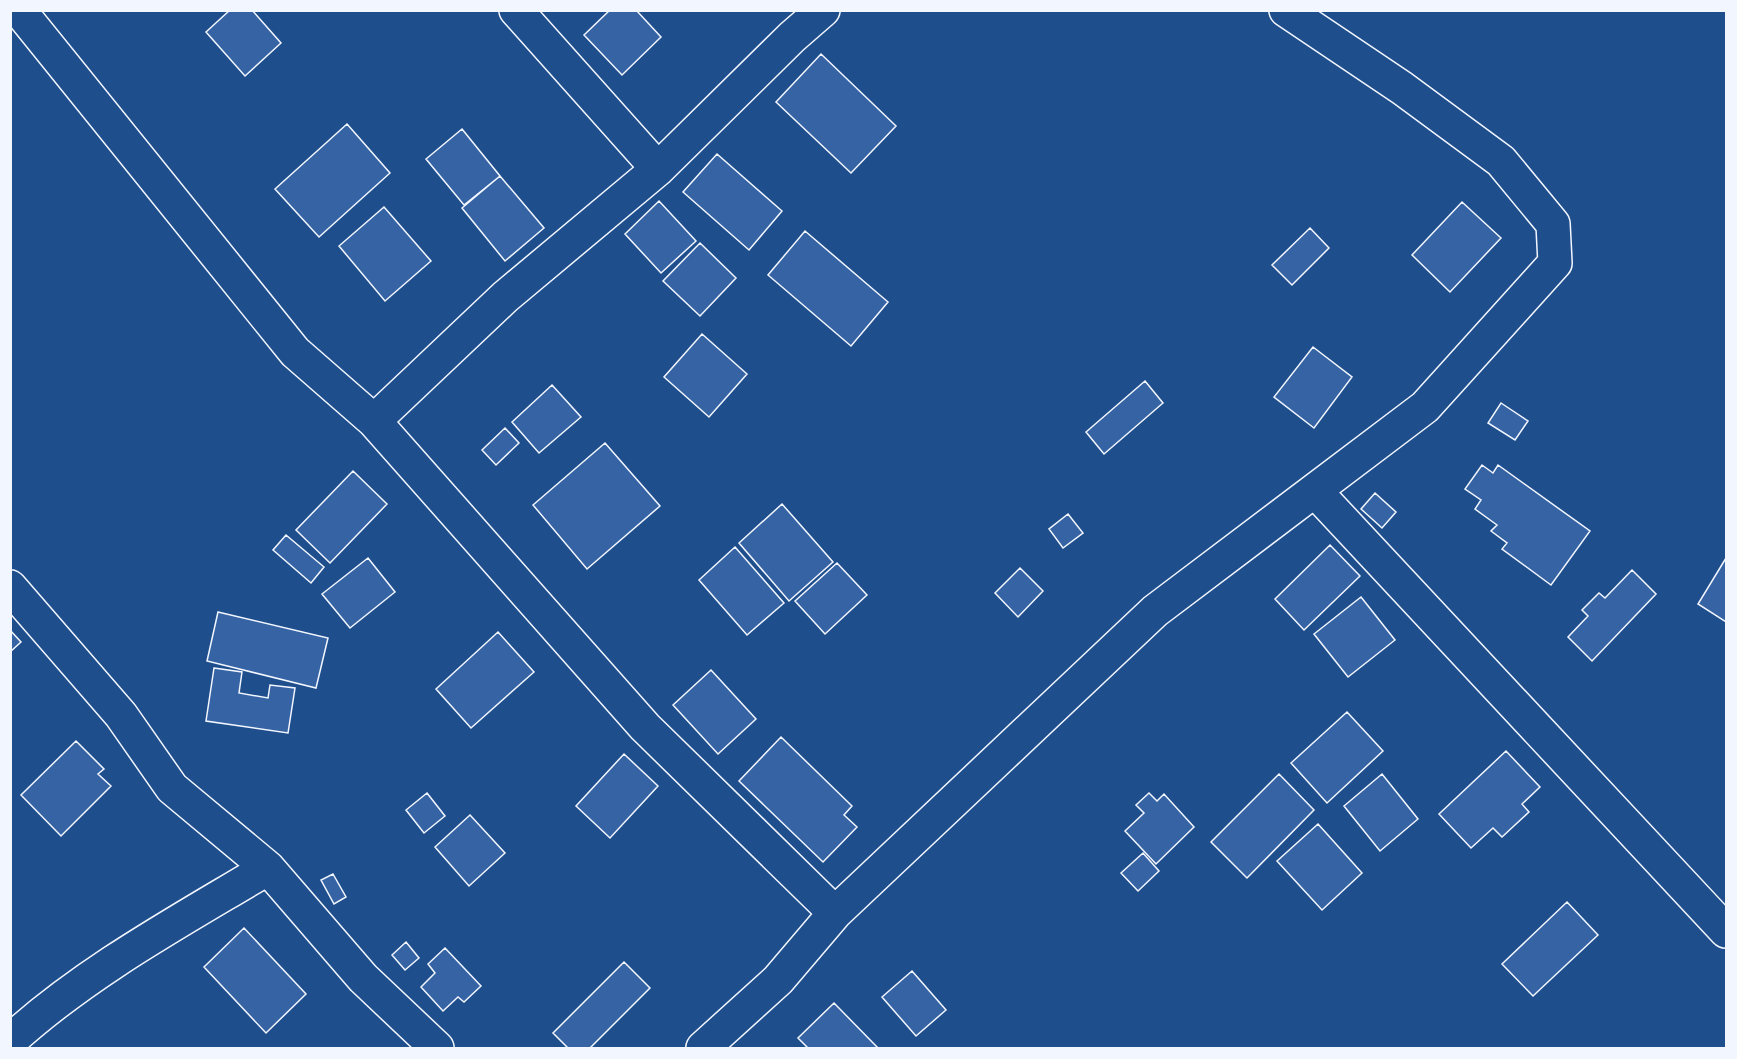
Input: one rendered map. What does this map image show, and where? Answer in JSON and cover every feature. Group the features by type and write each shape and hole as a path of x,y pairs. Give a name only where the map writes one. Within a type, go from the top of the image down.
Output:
{"street":[{"path":"20,10 295,352 374,421 645,727 835,913"},
{"path":"516,10 658,169"},
{"path":"374,421 505,297 658,169 823,10"},
{"path":"703,1048 778,980 835,913 1155,611 1316,492 1425,407 1556,263 1552,224 1501,161 1402,88 1286,10"},
{"path":"1316,492 1726,931"},
{"path":"10,587 121,715 172,788 268,868 363,978 437,1048"},
{"path":"10,1041 49,1006 160,932 268,868"}],"building":[{"path":"230,10 252,10 281,43 245,76 206,32"},
{"path":"610,10 636,10 661,37 622,75 584,35"},
{"path":"821,54 896,126 851,173 776,102"},
{"path":"347,124 390,173 319,237 275,189"},
{"path":"462,129 500,176 464,205 426,159"},
{"path":"717,154 782,211 749,250 683,192"},
{"path":"500,176 544,228 505,261 462,208"},
{"path":"659,201 696,241 661,273 625,234"},
{"path":"1462,202 1501,238 1450,292 1412,255"},
{"path":"384,207 431,261 385,301 339,246"},
{"path":"1310,228 1329,248 1292,285 1272,265"},
{"path":"805,231 888,302 851,346 768,275"},
{"path":"700,243 736,278 700,316 663,281"},
{"path":"702,334 747,374 709,417 664,377"},
{"path":"1313,347 1352,377 1314,428 1274,397"},
{"path":"1145,381 1163,403 1104,454 1086,432"},
{"path":"552,385 581,417 539,453 512,422"},
{"path":"1501,403 1528,421 1515,440 1488,423"},
{"path":"505,428 519,443 496,465 482,450"},
{"path":"605,443 660,506 587,569 533,505"},
{"path":"1482,465 1493,473 1498,465 1590,531 1551,585 1502,549 1507,543 1491,531 1497,525 1475,509 1481,500 1465,489"},
{"path":"353,471 387,504 330,563 296,530"},
{"path":"1375,493 1396,512 1382,528 1361,509"},
{"path":"782,504 833,562 789,601 739,543"},
{"path":"1068,514 1083,533 1063,548 1049,529"},
{"path":"286,535 324,567 311,583 273,550"},
{"path":"1330,545 1360,576 1304,630 1275,599"},
{"path":"735,547 784,603 747,635 699,580"},
{"path":"368,558 395,592 350,628 322,594"},
{"path":"1726,558 1726,622 1698,604"},
{"path":"837,563 867,595 825,634 795,601"},
{"path":"1020,568 1043,591 1018,617 995,593"},
{"path":"1632,570 1656,594 1592,661 1568,637 1588,616 1582,610 1599,593 1605,598"},
{"path":"1361,597 1395,640 1348,677 1314,634"},
{"path":"218,612 328,638 316,688 207,661"},
{"path":"10,630 21,642 10,652"},
{"path":"498,632 534,672 471,728 436,689"},
{"path":"214,668 242,672 239,693 268,698 270,685 295,688 288,733 206,721"},
{"path":"711,670 756,719 718,754 673,705"},
{"path":"1347,712 1383,751 1327,803 1291,763"},
{"path":"781,737 852,806 844,815 857,827 823,862 739,781"},
{"path":"76,741 104,769 98,774 111,786 61,836 21,795"},
{"path":"1506,751 1540,787 1522,804 1529,812 1502,837 1493,828 1471,848 1439,814"},
{"path":"624,754 658,786 610,838 576,806"},
{"path":"1279,774 1314,810 1247,878 1211,842"},
{"path":"1382,774 1418,819 1380,851 1344,806"},
{"path":"427,793 445,816 424,833 406,810"},
{"path":"1149,793 1157,801 1164,794 1194,827 1156,864 1125,831 1144,813 1136,805"},
{"path":"470,815 505,853 469,886 435,847"},
{"path":"1318,824 1362,873 1322,910 1277,861"},
{"path":"1143,853 1159,871 1138,891 1121,873"},
{"path":"333,874 346,897 334,904 321,880"},
{"path":"1567,902 1598,935 1533,996 1502,964"},
{"path":"244,928 306,994 266,1033 204,967"},
{"path":"406,942 419,958 405,970 392,955"},
{"path":"445,948 481,986 464,1002 458,997 443,1011 421,987 435,973 428,964"},
{"path":"624,962 650,988 590,1048 568,1048 553,1033"},
{"path":"912,971 946,1010 916,1036 882,997"},
{"path":"834,1003 878,1048 808,1048 798,1038"}]}
